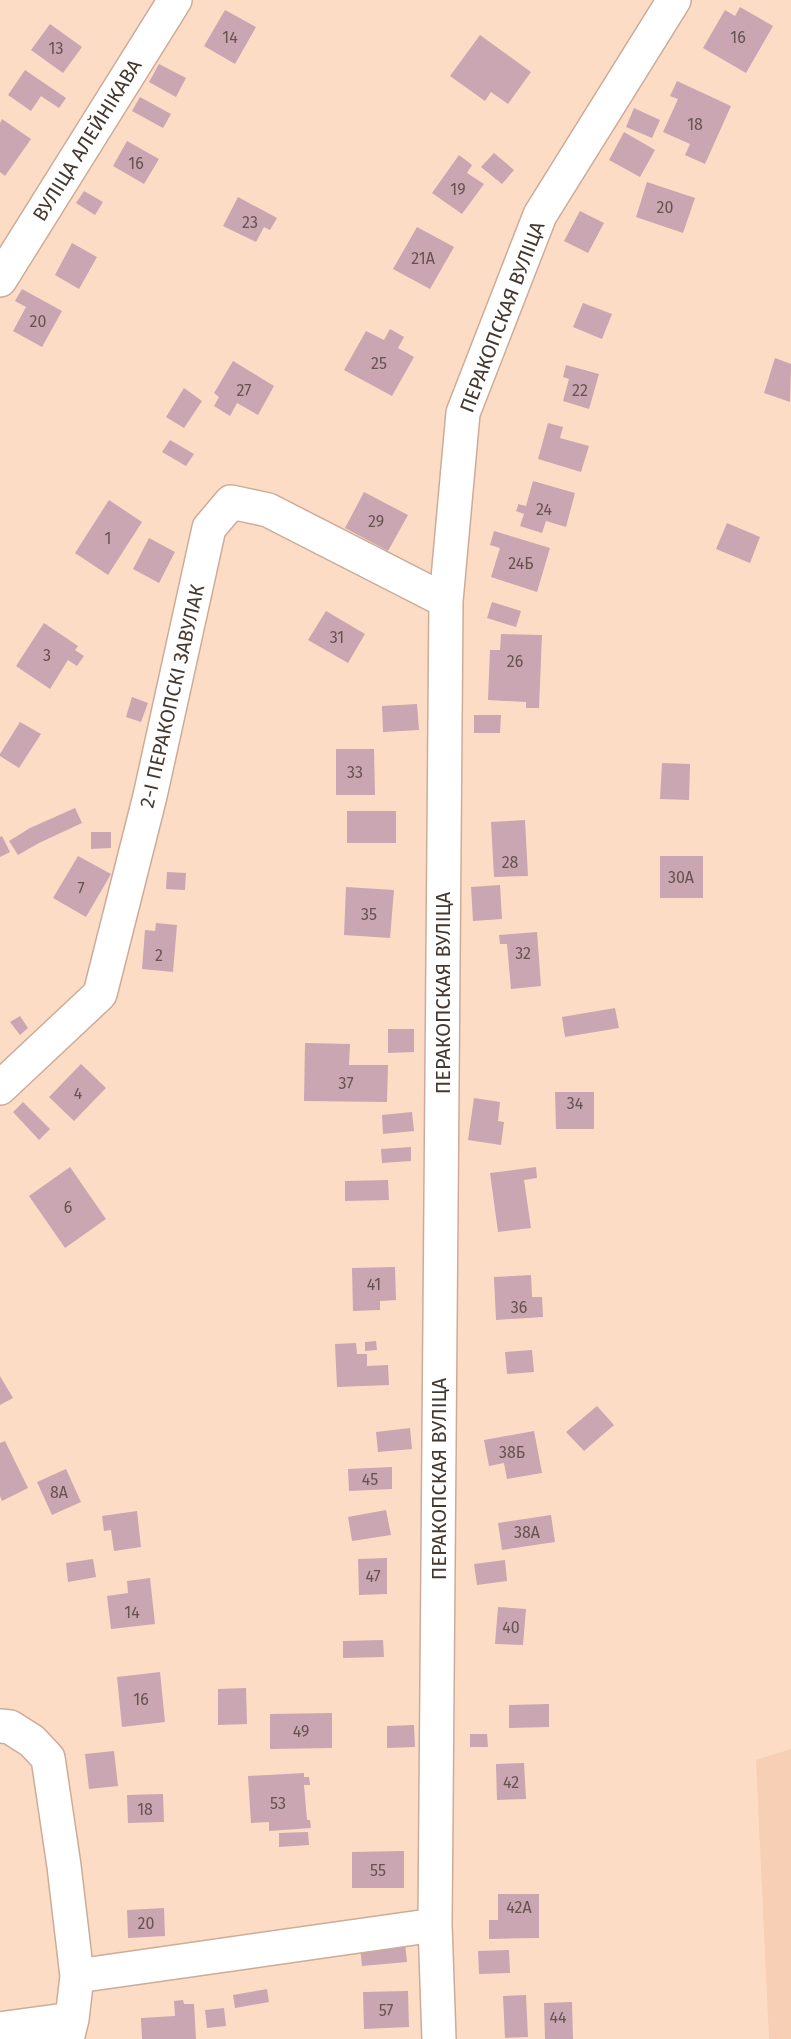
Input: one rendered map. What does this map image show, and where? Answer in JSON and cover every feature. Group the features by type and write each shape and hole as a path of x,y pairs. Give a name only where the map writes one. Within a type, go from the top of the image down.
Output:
{"street":[{"name":"ВУЛІЦА АЛЕЙНІКАВА","path":"0,280 175,0"},
{"name":"ПЕРАКОПСКАЯ ВУЛІЦА","path":"439,2039 435,1925 446,601 463,413 540,215 674,0"},
{"name":"2-І ПЕРАКОПСКІ ЗАВУЛАК","path":"0,1088 100,994 150,796 209,528 231,502 268,510 446,601"},
{"path":"0,1726 10,1727 32,1741 48,1758 77,1976 70,2029 0,2029"},
{"path":"77,1976 435,1925"}],"shaded area":[{"path":"791,1749 791,2039 769,2039 756,1760"}],"building":[{"path":"740,7 773,26 746,73 703,48 725,10 735,16"},
{"path":"225,10 256,27 235,64 204,46"},
{"path":"50,24 82,47 63,73 31,50"},
{"path":"480,35 531,72 508,104 491,92 485,101 450,76"},
{"path":"159,64 186,78 176,97 149,82"},
{"path":"25,70 66,98 59,108 41,96 31,111 8,95"},
{"path":"677,81 731,106 705,164 685,155 690,144 663,132 678,99 670,96"},
{"path":"140,97 171,114 163,128 132,111"},
{"path":"634,108 660,120 652,138 626,127"},
{"path":"2,119 31,139 5,176 0,172 0,123"},
{"path":"624,132 655,150 640,177 609,160"},
{"path":"127,141 159,159 144,184 113,166"},
{"path":"494,153 514,170 502,184 481,167"},
{"path":"459,155 472,165 467,173 484,184 462,214 432,193"},
{"path":"647,182 695,198 683,233 636,217"},
{"path":"84,191 103,202 95,215 76,203"},
{"path":"238,197 277,218 270,230 264,227 256,242 223,226"},
{"path":"580,211 604,223 588,253 564,241"},
{"path":"417,227 454,247 430,289 393,269"},
{"path":"72,243 97,257 79,289 55,275"},
{"path":"22,289 62,311 42,347 13,331 26,307 15,301"},
{"path":"583,303 612,314 602,339 573,327"},
{"path":"390,329 404,337 398,348 414,357 392,396 344,370 366,331 384,340"},
{"path":"775,358 791,364 790,402 764,393"},
{"path":"233,361 274,386 258,415 237,403 230,416 214,406 219,397 214,393"},
{"path":"566,365 599,374 589,409 563,401 569,379 563,377"},
{"path":"184,388 202,401 184,428 166,417"},
{"path":"548,423 563,427 560,438 589,446 581,472 538,459"},
{"path":"170,440 194,454 186,466 162,452"},
{"path":"533,481 575,493 566,527 546,521 542,533 520,526 524,514 516,511 518,504 526,506"},
{"path":"364,492 408,515 388,551 345,528"},
{"path":"109,500 142,522 108,575 75,553"},
{"path":"727,523 760,537 750,563 716,549"},
{"path":"494,531 550,548 537,592 491,577 500,548 490,545"},
{"path":"149,538 175,552 159,583 133,569"},
{"path":"492,602 521,611 516,627 487,618"},
{"path":"326,611 365,634 348,663 308,640"},
{"path":"44,623 78,646 75,650 84,656 77,666 68,660 50,689 16,666"},
{"path":"501,634 542,635 539,708 526,708 526,702 488,700 490,650 500,650"},
{"path":"132,697 148,703 141,722 126,717"},
{"path":"417,704 419,730 383,732 382,706"},
{"path":"474,715 501,715 500,733 474,733"},
{"path":"20,722 41,734 19,768 0,754"},
{"path":"336,749 374,749 375,795 336,795"},
{"path":"662,763 690,764 689,800 660,799"},
{"path":"75,808 82,823 18,855 9,841 30,828"},
{"path":"347,811 396,811 396,843 347,843"},
{"path":"525,820 528,876 494,877 491,822"},
{"path":"91,832 111,832 111,848 91,849"},
{"path":"2,836 10,852 0,857 0,837"},
{"path":"78,856 111,874 86,917 53,898"},
{"path":"660,856 703,856 703,898 660,898"},
{"path":"167,872 186,873 185,890 166,889"},
{"path":"500,885 502,919 473,921 471,887"},
{"path":"346,887 394,890 390,938 344,935"},
{"path":"156,923 177,925 173,972 142,969 145,930 155,931"},
{"path":"537,932 541,986 511,989 507,944 500,944 499,935"},
{"path":"615,1008 619,1028 565,1037 562,1017"},
{"path":"20,1016 28,1028 20,1035 10,1022"},
{"path":"388,1029 414,1029 414,1052 388,1053"},
{"path":"305,1043 350,1044 349,1065 388,1065 387,1102 304,1101"},
{"path":"81,1064 106,1088 74,1121 49,1097"},
{"path":"555,1092 594,1092 594,1129 556,1129"},
{"path":"474,1098 500,1102 498,1121 504,1122 501,1145 468,1140"},
{"path":"23,1102 50,1129 39,1140 13,1112"},
{"path":"412,1112 414,1131 383,1134 382,1115"},
{"path":"411,1147 411,1161 382,1163 381,1149"},
{"path":"70,1167 106,1219 65,1248 29,1196"},
{"path":"536,1167 537,1178 524,1180 531,1228 498,1232 490,1173"},
{"path":"388,1180 389,1200 345,1201 345,1181"},
{"path":"395,1267 396,1300 380,1301 380,1310 353,1311 352,1268"},
{"path":"531,1275 532,1297 542,1297 543,1317 496,1320 494,1277"},
{"path":"376,1341 377,1350 365,1351 365,1342"},
{"path":"356,1343 357,1354 367,1354 367,1366 388,1365 389,1385 337,1387 335,1344"},
{"path":"532,1350 534,1372 507,1374 505,1352"},
{"path":"0,1376 13,1398 0,1405"},
{"path":"597,1406 614,1425 584,1451 566,1432"},
{"path":"410,1428 412,1449 378,1452 376,1432"},
{"path":"534,1431 542,1473 507,1479 504,1463 489,1466 484,1440"},
{"path":"5,1441 28,1488 2,1501 0,1496 0,1443"},
{"path":"392,1467 392,1489 349,1491 348,1469"},
{"path":"66,1469 81,1502 52,1515 37,1482"},
{"path":"386,1510 391,1535 352,1541 348,1517"},
{"path":"137,1511 141,1547 114,1551 111,1530 104,1531 102,1516"},
{"path":"551,1515 555,1542 502,1550 498,1523"},
{"path":"387,1558 387,1594 359,1595 358,1559"},
{"path":"93,1559 96,1577 68,1582 66,1563"},
{"path":"505,1560 507,1581 477,1585 474,1564"},
{"path":"150,1578 155,1624 111,1629 107,1596 128,1593 127,1581"},
{"path":"498,1607 526,1609 523,1645 495,1644"},
{"path":"383,1640 384,1657 343,1658 343,1641"},
{"path":"160,1672 165,1722 122,1727 117,1677"},
{"path":"246,1688 247,1724 218,1725 218,1689"},
{"path":"549,1704 549,1727 509,1728 509,1705"},
{"path":"332,1713 332,1748 270,1749 270,1714"},
{"path":"414,1725 415,1747 387,1748 387,1726"},
{"path":"470,1734 487,1734 488,1747 470,1747"},
{"path":"114,1751 118,1786 89,1789 85,1754"},
{"path":"524,1763 526,1799 497,1800 496,1764"},
{"path":"304,1773 304,1777 309,1777 310,1785 304,1785 307,1820 310,1820 311,1828 269,1831 269,1822 251,1823 248,1776"},
{"path":"163,1794 164,1822 128,1823 127,1795"},
{"path":"308,1832 309,1845 279,1847 279,1833"},
{"path":"404,1851 404,1888 352,1888 352,1852"},
{"path":"498,1894 539,1894 539,1938 489,1939 489,1920 498,1920"},
{"path":"164,1908 165,1936 128,1938 127,1910"},
{"path":"405,1943 407,1962 362,1966 360,1947"},
{"path":"509,1950 510,1973 479,1974 478,1951"},
{"path":"267,1989 269,2002 235,2008 233,1995"},
{"path":"408,1991 409,2027 364,2029 363,1992"},
{"path":"526,1995 528,2037 505,2038 503,1996"},
{"path":"183,2000 184,2004 194,2004 196,2039 142,2039 141,2018 175,2016 174,2001"},
{"path":"572,2002 573,2039 545,2039 544,2003"},
{"path":"224,2008 226,2026 207,2028 205,2010"}]}
